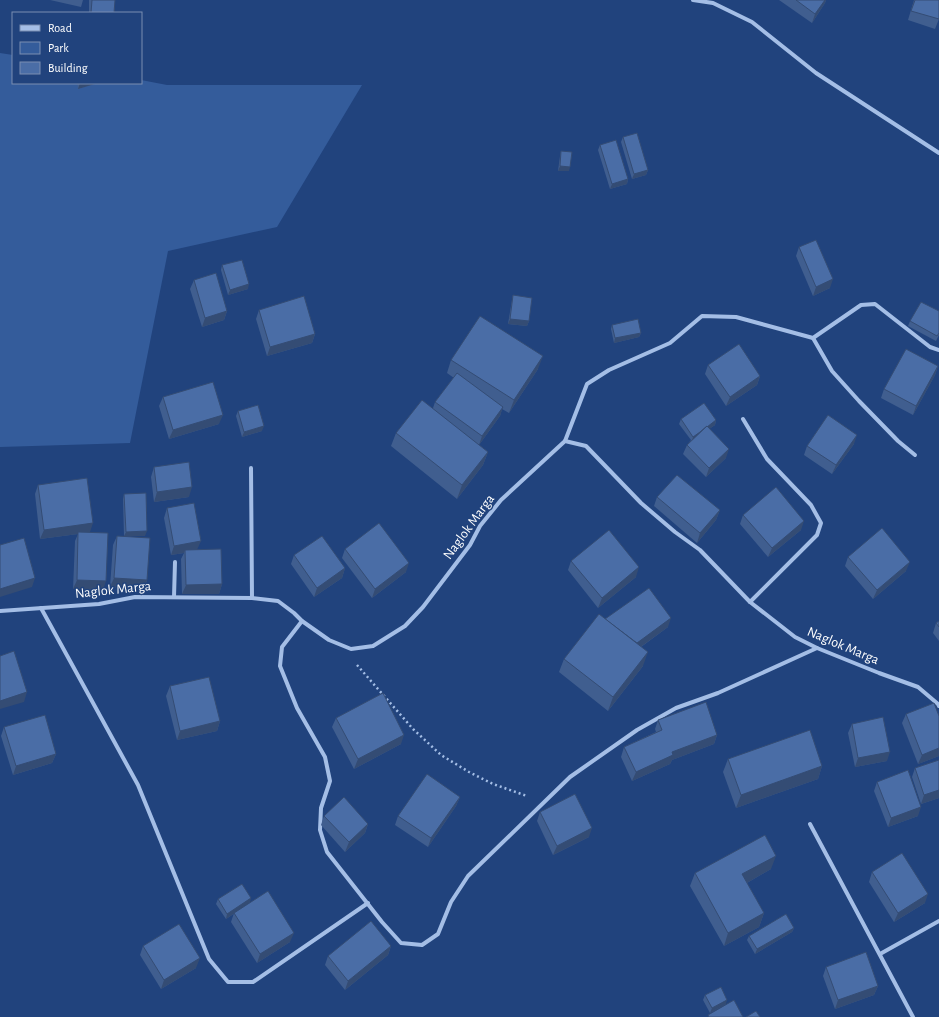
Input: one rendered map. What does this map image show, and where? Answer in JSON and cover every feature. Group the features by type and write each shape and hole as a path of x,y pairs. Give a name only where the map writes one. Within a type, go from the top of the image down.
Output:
{"street":[{"path":"694,0 713,3 752,22 816,73 939,153"},
{"path":"813,338 861,305 875,304 930,347 939,350"},
{"path":"565,441 587,384 609,370 670,343 702,316 736,317 813,338 832,371 898,441 915,455"},
{"path":"744,419 767,459 811,505 821,523 817,535 750,602"},
{"name":"Naglok Marga","path":"0,611 99,604 135,597 252,598 278,601 294,613 302,622 329,640 351,649 373,646 405,626 423,607 470,545 480,526 501,500 565,441 586,446 641,503 675,532 700,550 750,602 795,637 817,648 918,687 939,706"},
{"path":"251,468 252,598"},
{"path":"174,597 175,562"},
{"path":"41,608 138,785 209,959 228,982 253,982 368,903"},
{"path":"302,622 282,647 280,666 297,708 325,757 330,781 321,808 320,830 326,852 382,922 401,943 422,945 438,934 451,902 468,876 570,777 637,730 676,708 718,694 817,648"},
{"path":"810,824 913,1017"},
{"path":"880,954 939,922"}],"path":[{"path":"351,649 355,661 359,667 413,729 441,755 469,772 493,784 544,802"}],"green space":[{"path":"0,53 12,55 12,84 142,84 142,80 167,85 362,85 277,227 168,251 130,443 0,447"}],"building":[{"path":"92,0 115,0 114,12 91,12"},
{"path":"796,0 825,0 815,14"},
{"path":"915,0 939,0 939,19 911,11"},
{"path":"637,133 648,170 634,174 623,137"},
{"path":"616,140 628,179 612,184 600,145"},
{"path":"561,151 572,152 570,167 560,166"},
{"path":"816,240 833,279 816,287 799,247"},
{"path":"242,260 249,284 230,290 222,265"},
{"path":"216,273 227,311 205,318 194,280"},
{"path":"513,295 532,298 529,321 510,319"},
{"path":"304,296 315,334 270,347 259,310"},
{"path":"921,302 939,311 939,333 937,336 910,321"},
{"path":"480,316 543,356 514,400 451,360"},
{"path":"638,319 641,333 615,338 612,325"},
{"path":"739,344 760,376 730,397 708,365"},
{"path":"906,349 938,366 916,406 884,389"},
{"path":"457,373 503,407 482,436 435,402"},
{"path":"213,382 223,415 173,430 163,397"},
{"path":"422,400 488,452 462,485 396,433"},
{"path":"704,403 716,420 693,437 681,419"},
{"path":"258,405 264,426 244,432 238,411"},
{"path":"828,415 857,435 836,465 807,446"},
{"path":"707,426 729,449 709,468 687,445"},
{"path":"189,462 192,487 157,492 154,467"},
{"path":"677,475 720,510 700,533 657,497"},
{"path":"87,478 93,523 44,530 38,485"},
{"path":"776,487 804,521 772,548 743,515"},
{"path":"146,493 147,531 126,532 124,494"},
{"path":"194,503 201,541 174,546 167,508"},
{"path":"379,523 409,563 375,589 345,549"},
{"path":"882,528 910,562 877,590 848,557"},
{"path":"609,530 639,567 602,598 571,561"},
{"path":"78,532 108,533 106,581 77,580"},
{"path":"117,536 150,538 147,580 114,578"},
{"path":"322,536 345,568 317,588 294,555"},
{"path":"24,538 35,578 0,589 0,545"},
{"path":"221,549 222,584 186,585 185,550"},
{"path":"649,588 671,618 637,643 605,619"},
{"path":"599,614 648,652 613,697 564,659"},
{"path":"14,651 27,692 0,701 0,656"},
{"path":"209,677 220,721 180,731 170,686"},
{"path":"383,693 404,735 358,759 336,718"},
{"path":"706,702 717,735 672,752 673,755 636,772 624,747 662,730 658,720"},
{"path":"934,703 939,716 939,748 922,755 906,714"},
{"path":"45,715 56,754 16,766 4,727"},
{"path":"883,717 890,752 858,758 852,724"},
{"path":"810,730 822,766 741,795 728,759"},
{"path":"939,760 939,790 924,795 915,768"},
{"path":"908,770 921,807 891,818 877,782"},
{"path":"427,774 460,797 431,838 398,816"},
{"path":"575,794 592,828 557,846 540,812"},
{"path":"344,797 368,824 349,842 324,816"},
{"path":"765,835 776,856 742,874 764,913 728,933 695,873"},
{"path":"902,853 928,894 898,913 872,872"},
{"path":"242,884 251,898 227,914 218,899"},
{"path":"268,891 294,933 260,954 234,913"},
{"path":"786,914 794,928 757,949 749,936"},
{"path":"371,921 391,946 348,981 328,956"},
{"path":"179,924 200,958 164,980 143,946"},
{"path":"866,952 878,986 838,1000 826,967"},
{"path":"721,987 727,1000 712,1008 705,995"},
{"path":"734,1000 743,1017 709,1017 708,1015"},
{"path":"756,1011 760,1017 746,1017"}]}
